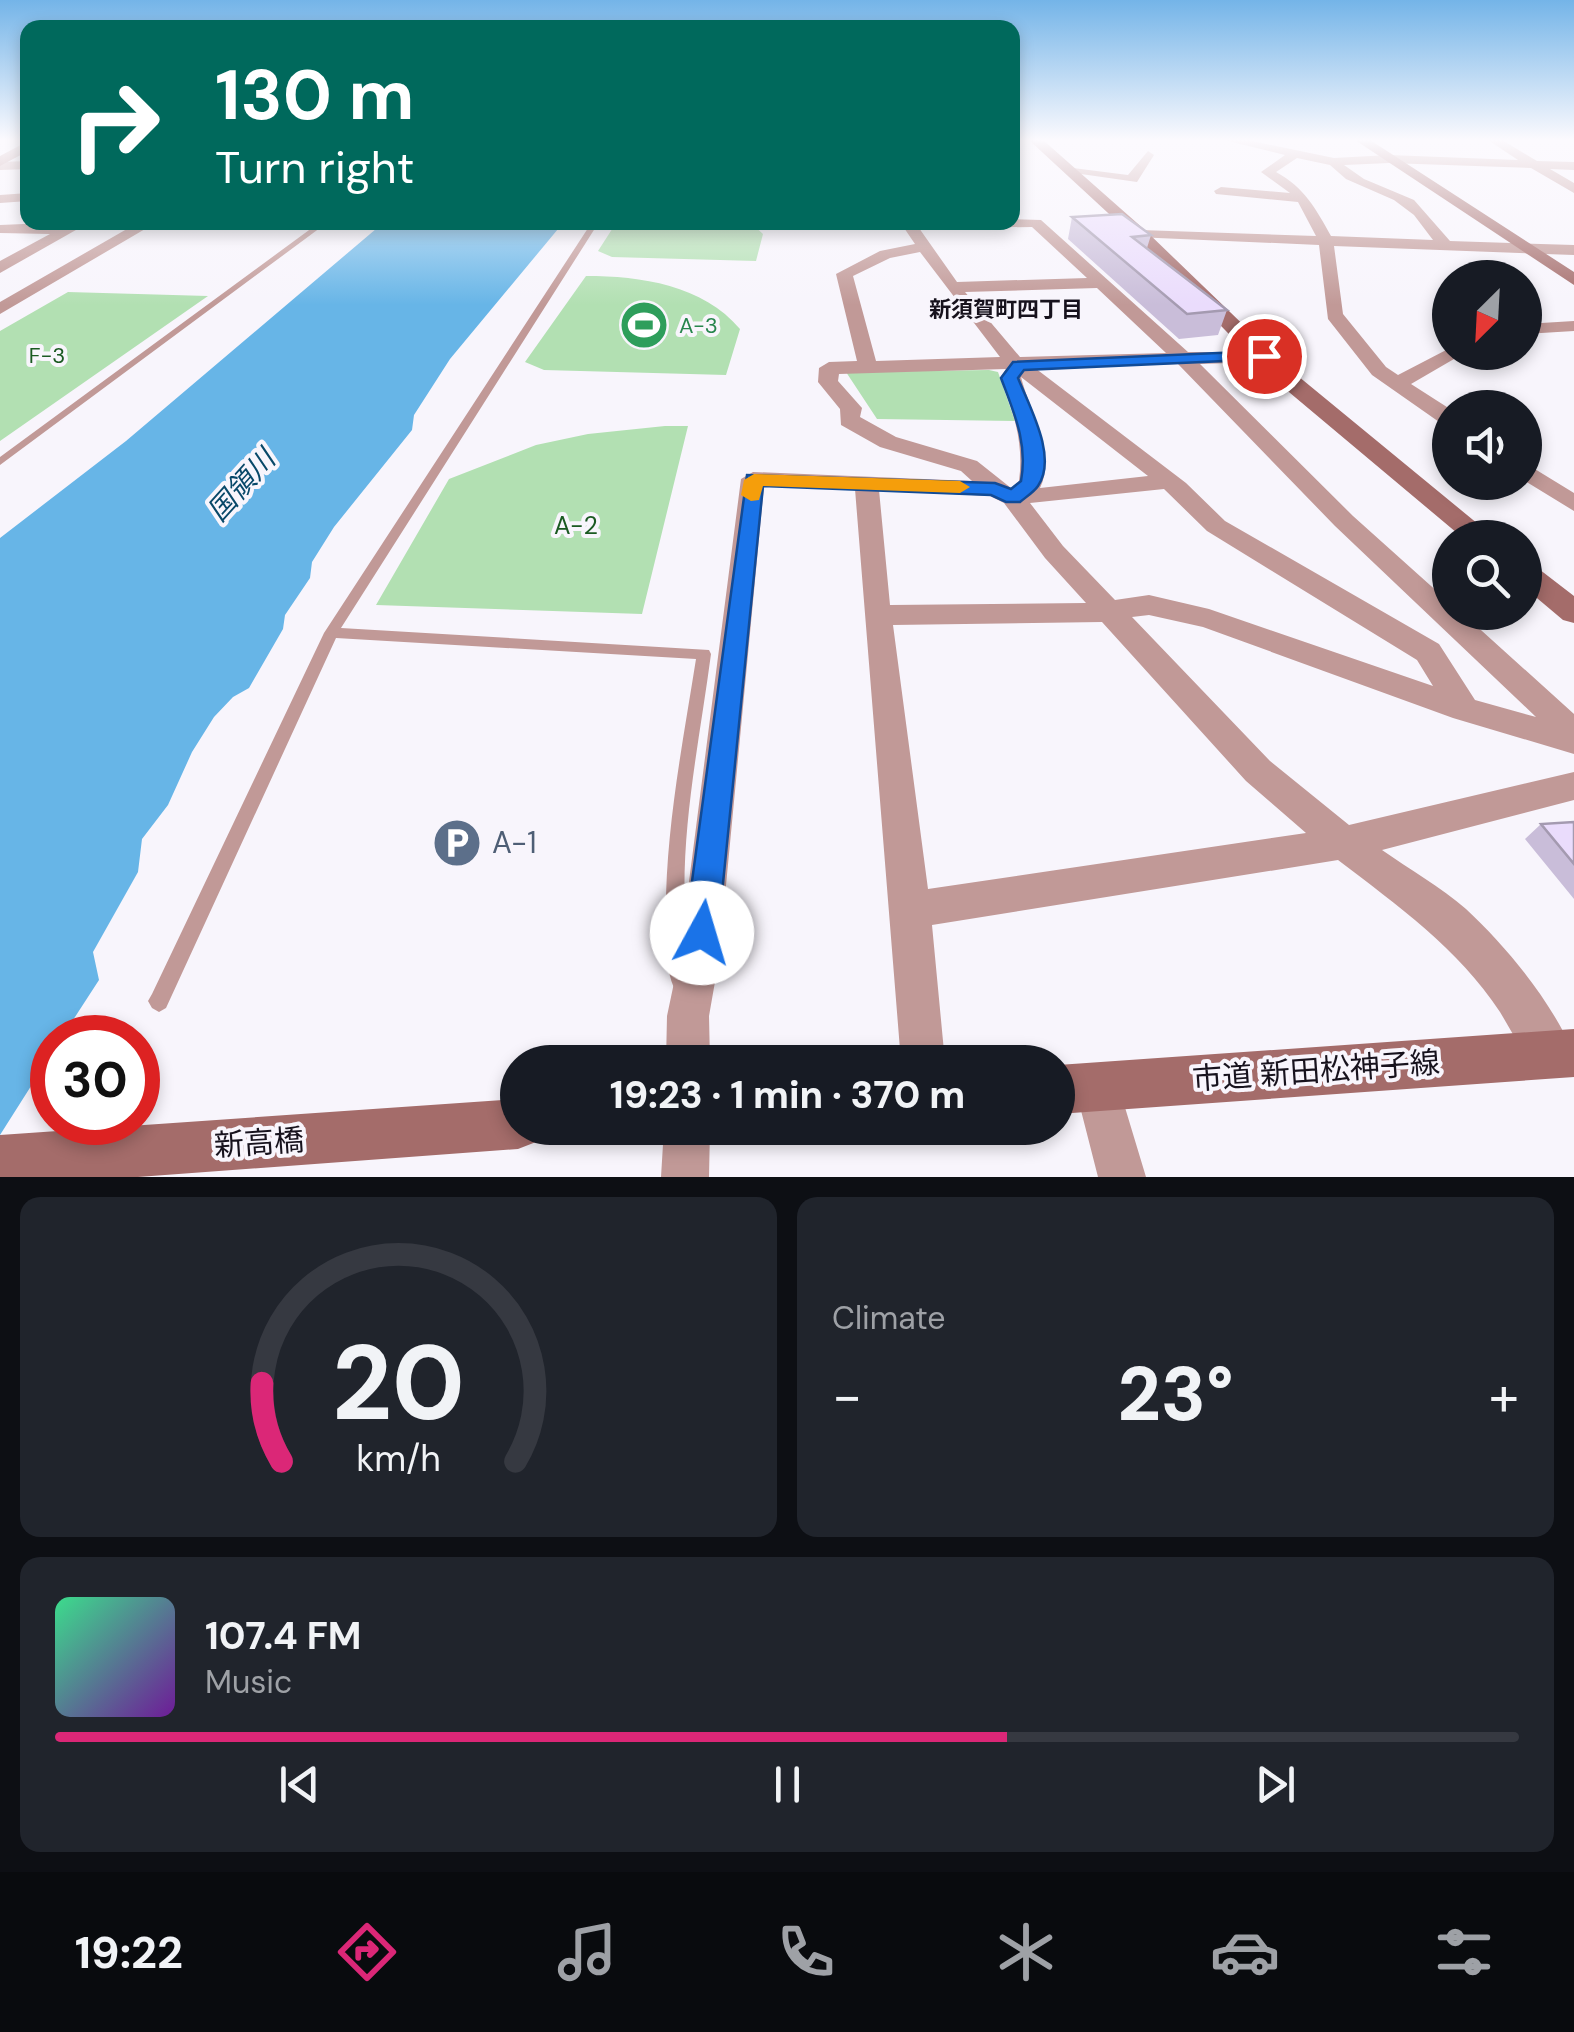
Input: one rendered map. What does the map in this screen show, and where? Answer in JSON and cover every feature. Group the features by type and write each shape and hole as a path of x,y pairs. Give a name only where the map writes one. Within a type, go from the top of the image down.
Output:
{"street":[{"path":"1094,195 1316,404 1459,520"},
{"path":"1261,195 1302,198"},
{"path":"1299,195 1326,243 1334,315 1380,371 1432,407"},
{"path":"1392,195 1410,204 1444,245"},
{"path":"1443,195 1574,280"},
{"path":"1020,224 1046,224 1344,521 1574,733"},
{"path":"0,268 69,230"},
{"path":"0,309 136,230"},
{"path":"913,230 952,287 1019,365 1169,481 1216,526 1428,652 1464,710"},
{"path":"1128,230 1326,243 1554,268"},
{"path":"1326,243 1574,250"},
{"path":"868,368 844,274 886,254 924,247"},
{"path":"0,249 36,248"},
{"path":"952,287 1101,283"},
{"path":"1542,327 1574,323"},
{"path":"1264,356 828,368 828,382 852,408 849,420 888,442 969,466 1004,493 1258,771 1344,843 1450,922 1563,1053"},
{"path":"1004,493 1031,483 1034,460 1032,438 1010,378 1019,365"},
{"path":"1397,383 1432,365"},
{"path":"688,1045 688,1016 699,959 754,480 866,482 1004,493 1169,481"},
{"path":"866,482 922,1045"},
{"path":"1542,482 1574,504"},
{"path":"1542,587 1574,612"},
{"path":"877,615 1094,613 1149,604 1209,619 1464,710 1574,741"},
{"path":"911,910 1344,843 1574,786"},
{"name":"市道 新田松神子線","path":"1078,1088 1563,1053"},
{"path":"1078,1088 1122,1177"},
{"name":"新高橋","path":"0,1161 500,1125"},
{"path":"685,1177 686,1145"}],"lane":[{"path":"0,462 314,230"},
{"path":"159,1000 331,634 591,230"},
{"path":"331,634 704,654 680,834 674,948 688,1016"}],"green space":[{"path":"612,230 759,230 763,234 756,261 612,257 598,251"},
{"name":"A-3","path":"586,276 670,286 725,314 740,329 726,375 544,370 525,362"},
{"name":"F-3","path":"68,292 208,296 0,441 0,331"},
{"path":"846,372 998,372 1015,421 877,419"},
{"name":"A-2","path":"688,426 642,614 376,605 449,479 536,445 588,434"}],"water":[{"name":"国領川","path":"375,230 557,230 450,359 414,415 412,430 334,527 312,562 310,578 285,615 283,629 249,688 233,697 214,717 192,752 168,805 142,839 138,872 93,952 99,980 76,1015 30,1015 30,1088 0,1135 0,538 126,441"}],"building":[{"path":"1122,214 1151,235 1132,237 1227,310 1187,314 1072,217"},
{"path":"1574,822 1574,864 1541,824"}],"slow traffic":[{"path":"751,495 754,480 960,487"}],"place":[{"name":"A-3","path":"644,325"},
{"name":"A-1","path":"457,843"}],"district":[{"name":"新須賀町四丁目","path":"1006,309"}],"route":[{"path":"702,933 754,480 995,489 1013,498 1031,483 1034,460 1032,438 1010,378 1019,365 1264,356"}]}
